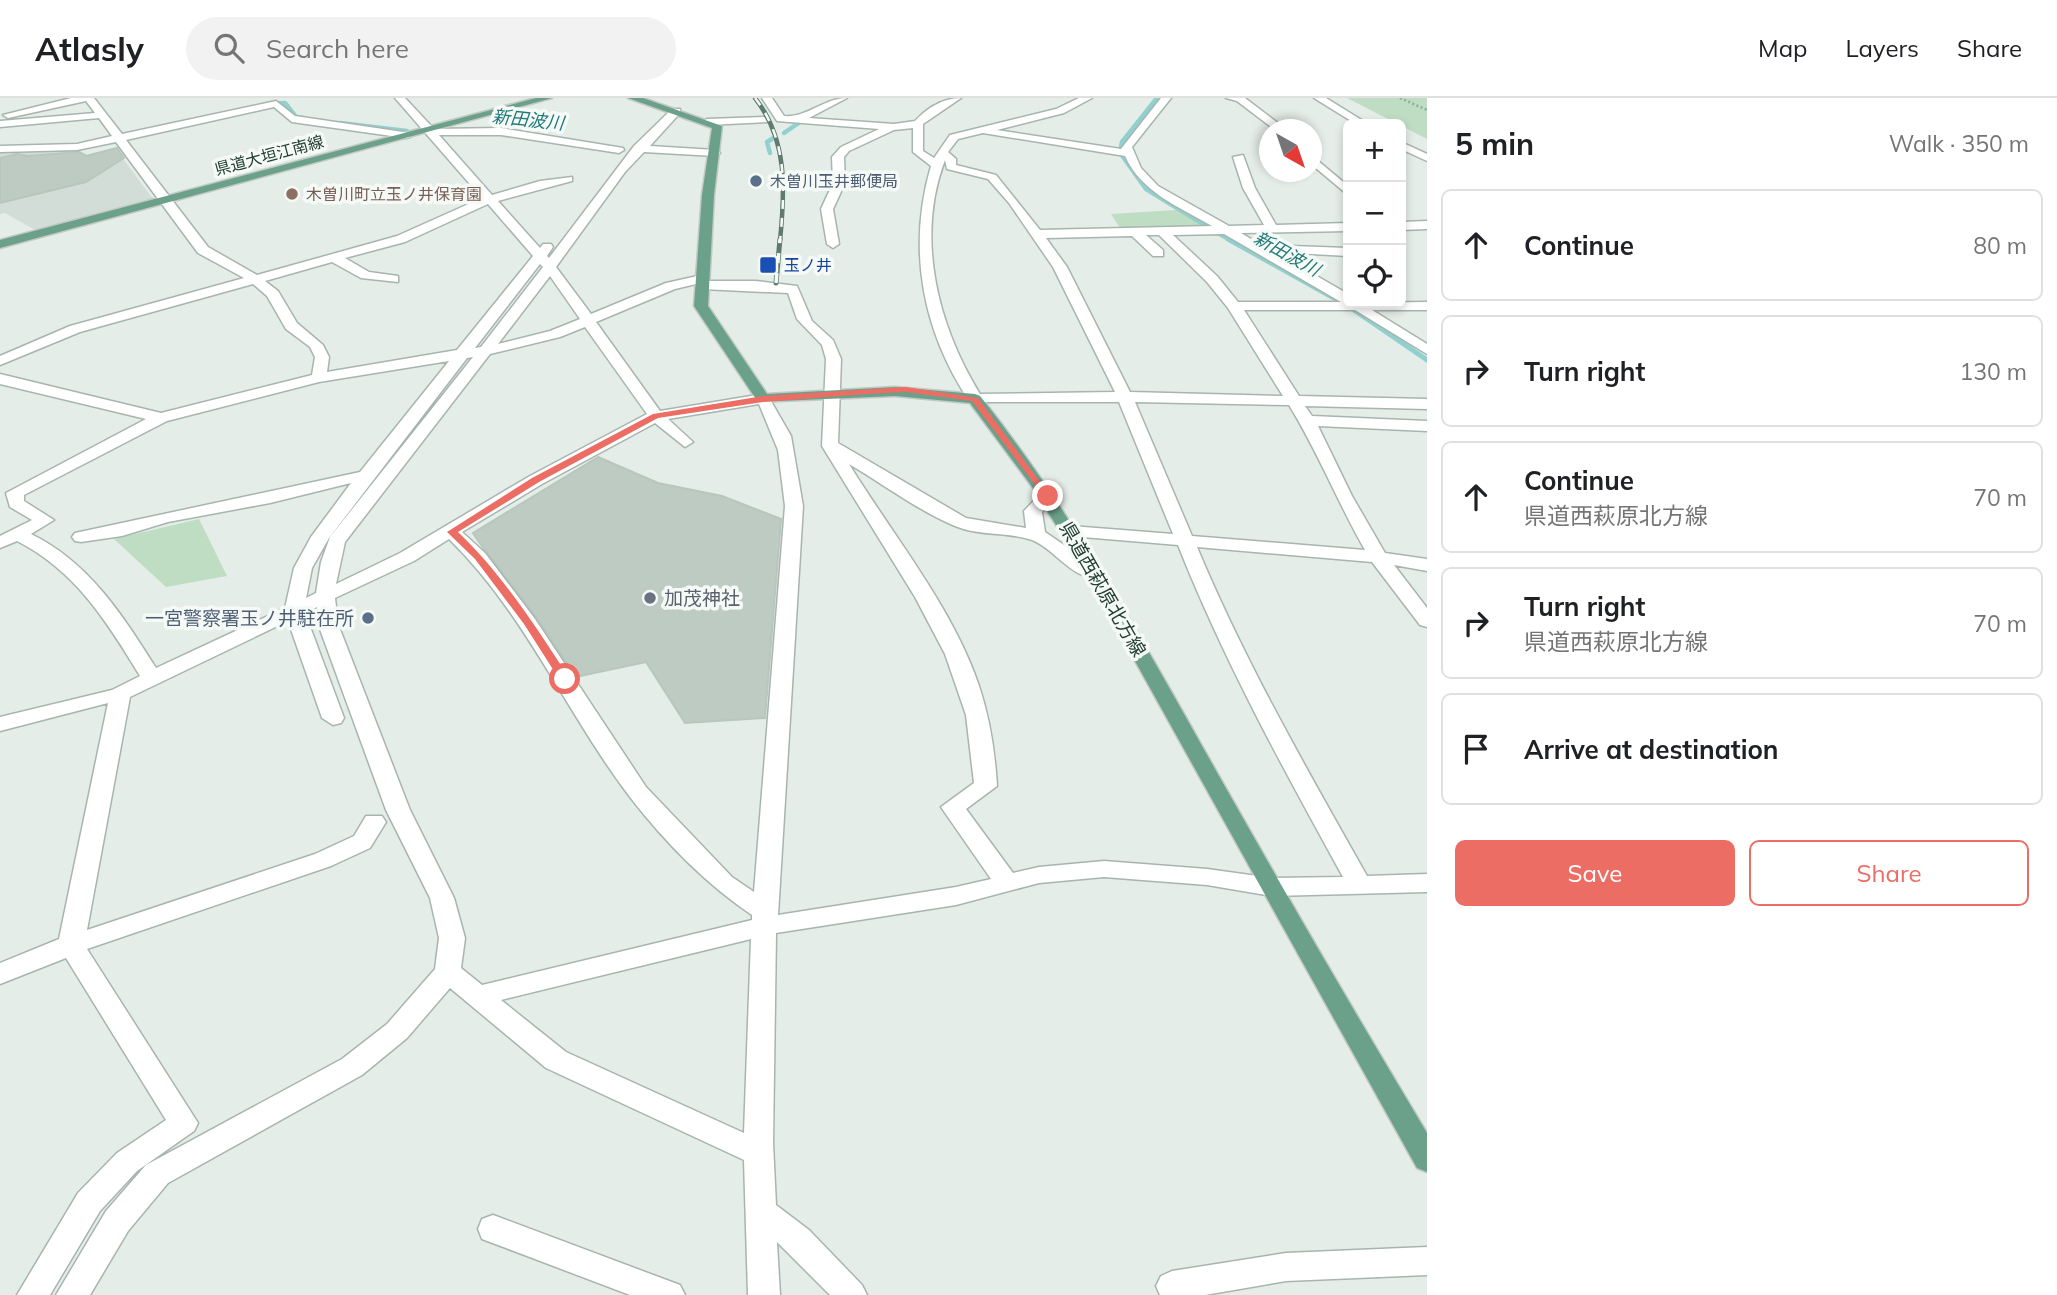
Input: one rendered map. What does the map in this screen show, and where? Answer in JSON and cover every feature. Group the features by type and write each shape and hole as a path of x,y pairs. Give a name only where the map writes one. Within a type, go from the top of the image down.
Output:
{"main road":[{"name":"県道大垣江南線","path":"0,244 547,98"},
{"path":"633,98 718,128 701,306 763,399 906,390 975,399"},
{"name":"県道西萩原北方線","path":"975,399 1048,496 1096,573 1427,1159"}],"street":[{"path":"0,116 87,98 203,250 254,278 273,294 291,327 316,345 321,357 319,377"},
{"path":"0,146 77,147 281,98"},
{"path":"286,98 300,115 427,131 481,131 628,149 715,153"},
{"path":"400,98 488,200 545,260 656,416 685,442"},
{"path":"767,98 781,119 894,127 918,124 926,115 956,98"},
{"path":"799,119 842,98"},
{"path":"1087,98 1060,111 954,137 939,158 924,222 924,248 946,338 961,379 975,399 1125,397 1427,404"},
{"path":"1166,98 1126,147 1127,153 1154,188 1343,297"},
{"path":"1231,98 1239,98 1267,119"},
{"path":"1319,98 1355,119"},
{"path":"116,136 276,104 292,119 406,135"},
{"path":"72,1295 117,1221 157,1174 352,1067 397,1031 449,972 452,938 442,898 398,810 328,624 323,594 326,574 336,541 485,352 545,260 628,149 669,109"},
{"path":"0,124 102,115"},
{"path":"707,122 764,120"},
{"path":"918,124 918,152 950,159 951,167 992,177 1038,234 1060,267 1089,320 1125,397 1162,481 1183,539 1259,706 1360,885"},
{"path":"833,244 827,209 839,183 838,157 845,149 894,127"},
{"path":"982,129 1056,144 1127,153"},
{"path":"1406,148 1427,158"},
{"path":"1239,157 1249,188 1270,228"},
{"path":"1322,168 1343,187"},
{"path":"0,361 75,329 424,231 488,200 540,184 569,179"},
{"path":"1406,226 1427,225"},
{"path":"1038,234 1343,227"},
{"path":"1134,231 1158,253"},
{"path":"1162,231 1212,279 1234,306 1298,403 1343,496 1378,557 1427,621"},
{"path":"1258,248 1343,252"},
{"path":"333,257 366,275 393,279"},
{"path":"333,718 294,608 303,568 320,537 365,476 461,356 545,260"},
{"path":"8,539 45,520 16,503 15,493 161,418 319,377 485,352 555,334 671,286 702,282 792,289 799,297 805,321 830,346 835,369 827,430 830,446 938,616 970,682 985,756 986,786 953,807 1006,882"},
{"path":"1234,306 1343,302"},
{"path":"1406,307 1427,306"},
{"path":"1360,308 1427,350"},
{"path":"0,379 161,418"},
{"path":"0,724 119,694 323,594 407,557 536,480 656,416 763,399 774,414 785,442 794,506 761,971 759,1153 764,1295"},
{"path":"1308,421 1427,426"},
{"path":"830,446 960,522 979,528 1036,534 1071,561 1096,573"},
{"path":"81,537 122,531 165,517 270,498 335,480 365,476"},
{"path":"1036,534 1033,511 1048,496"},
{"path":"1071,531 1378,557 1427,565"},
{"path":"452,532 478,557 528,623 638,792 723,883 766,919"},
{"path":"8,539 32,540 72,567 101,598 152,678"},
{"path":"33,1295 89,1202 127,1162 184,1123 71,945 119,709 119,694"},
{"path":"0,974 71,945 323,860 362,842 374,822"},
{"path":"478,996 766,919 956,896 1006,882 1104,869 1208,877 1272,887 1427,883"},
{"path":"449,972 556,1060 759,1153"},
{"path":"761,1212 798,1240 851,1295"},
{"path":"493,1229 669,1295"},
{"path":"1172,1286 1286,1267 1427,1261"}],"path":[{"path":"1400,98 1427,110"}],"shaded area":[{"path":"75,148 88,155 115,148 153,199 35,230 5,213 0,214 0,150"}],"green space":[{"path":"1347,98 1427,98 1427,139 1406,128 1406,119 1388,119"},
{"path":"1176,210 1207,227 1120,228 1111,214"},
{"path":"199,519 227,576 166,587 114,539"}],"building":[{"path":"117,148 124,158 86,182 0,203 0,158 17,154 28,156 79,152 86,156"},
{"name":"加茂神社","path":"598,457 658,483 722,496 781,519 765,718 685,723 646,662 576,677 537,618 473,533"}],"waterway":[{"name":"新田波川","path":"1120,151 1122,142 1157,98"},
{"name":"新田波川","path":"267,104 285,103 296,117 303,118"},
{"name":"新田波川","path":"784,133 800,122"},
{"name":"新田波川","path":"340,123 407,131"},
{"name":"新田波川","path":"770,153 767,142 775,137"},
{"name":"新田波川","path":"1121,154 1146,189 1208,227"},
{"name":"新田波川","path":"1218,233 1232,241"},
{"name":"新田波川","path":"1228,239 1341,302"},
{"name":"新田波川","path":"1351,308 1427,360"}],"railway":[{"path":"755,98 766,114 779,148 783,184 780,241"},
{"path":"776,283 780,239"}],"place":[{"name":"木曽川玉井郵便局","path":"756,181"},
{"name":"木曽川町立玉ノ井保育園","path":"292,194"},
{"name":"玉ノ井","path":"768,265"},
{"name":"加茂神社","path":"650,598"},
{"name":"一宮警察署玉ノ井駐在所","path":"368,618"}],"route":[{"path":"565,679 528,623 478,557 452,532 536,480 666,412 763,399 867,391 936,392 975,399 1048,496"}]}
